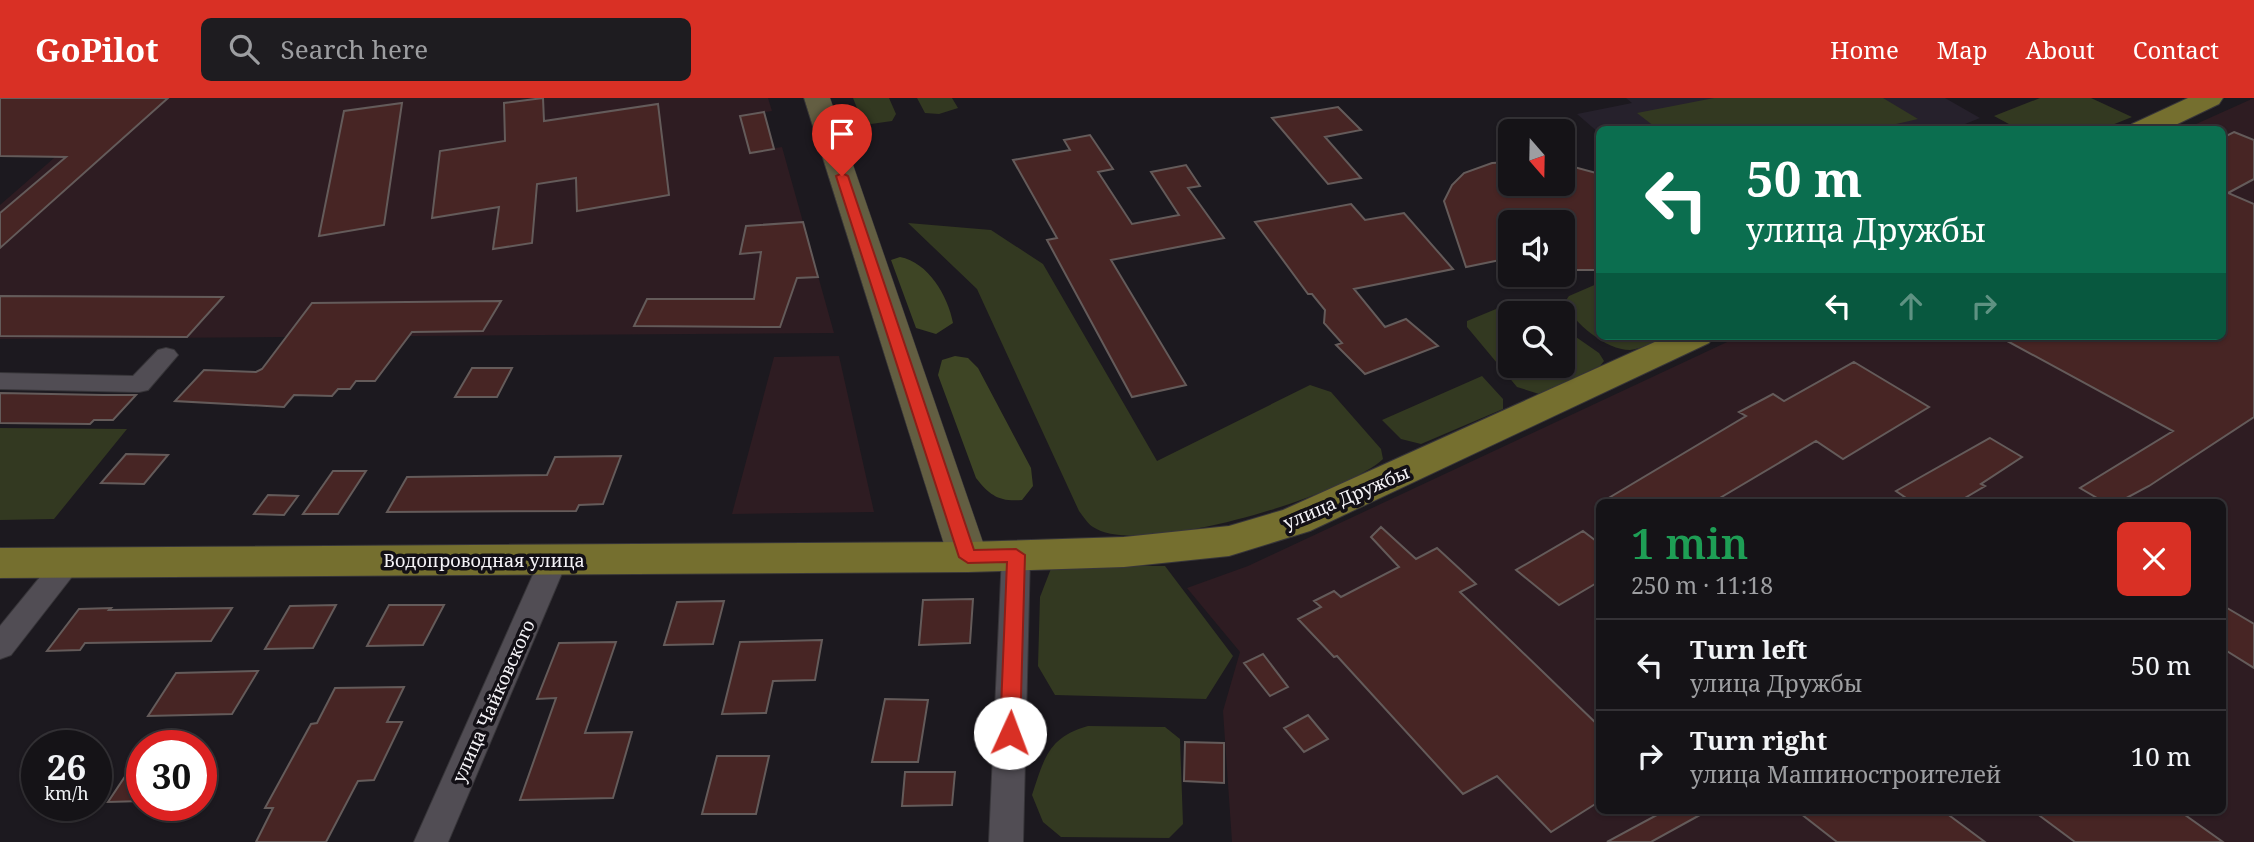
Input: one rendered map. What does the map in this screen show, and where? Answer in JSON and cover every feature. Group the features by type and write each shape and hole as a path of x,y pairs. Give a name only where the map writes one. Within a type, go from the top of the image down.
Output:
{"main road":[{"path":"817,98 968,557"},
{"path":"2150,126 2210,98"},
{"name":"улица Дружбы","path":"968,557 1182,548 1229,541 1296,522 1688,340"},
{"name":"Водопроводная улица","path":"0,563 968,557"}],"street":[{"path":"0,382 139,384 166,355"},
{"path":"1006,842 1016,555"},
{"name":"улица Чайковского","path":"431,842 554,559"},
{"path":"0,647 68,562"}],"shaded area":[{"path":"123,98 768,98 772,111 741,116 749,152 782,147 834,333 0,339 0,205"},
{"path":"1626,98 1945,98 1980,118 1960,126 1596,126 1596,130 1577,114 1632,103"},
{"path":"2254,98 2254,842 1232,842 1223,711 1240,652 1187,588 1248,566 1731,340 2226,340 2226,126 2192,126"},
{"path":"839,356 874,512 732,514 774,357"}],"green space":[{"path":"853,98 889,98 896,114 892,121 871,124 862,121"},
{"path":"917,98 952,98 958,108 939,114 925,113"},
{"path":"1714,98 1883,98 1918,119 1887,126 1654,126 1637,113"},
{"path":"2040,98 2091,98 2132,117 2110,126 2013,126 1994,116"},
{"path":"908,223 991,230 1043,264 1157,461 1310,385 1331,392 1381,449 1383,459 1362,474 1328,489 1241,519 1153,535 1117,535 1093,527 1079,511 977,289"},
{"path":"900,257 910,260 928,273 947,302 953,323 936,334 916,328 891,260"},
{"path":"1596,284 1596,337 1575,319 1575,301 1565,301 1569,296"},
{"path":"1498,308 1498,364 1467,327 1467,321"},
{"path":"1575,336 1599,353 1604,361 1600,366 1575,377"},
{"path":"1601,340 1657,340 1630,350"},
{"path":"955,356 968,358 978,368 1031,468 1033,486 1022,500 1007,500 996,496 976,478 938,375 942,360"},
{"path":"1482,376 1503,399 1503,409 1421,444 1401,439 1382,420"},
{"path":"1510,378 1574,378 1539,394 1517,387"},
{"path":"0,428 127,429 54,519 0,520"},
{"path":"1052,566 1165,566 1233,656 1206,699 1055,695 1038,666 1040,597"},
{"path":"1088,726 1165,727 1180,739 1183,824 1169,838 1061,837 1043,822 1032,795 1044,760 1064,736"}],"building":[{"path":"0,98 168,98 0,248 0,213 66,157 0,156"},
{"path":"543,98 544,121 658,104 669,195 577,211 576,178 537,184 532,243 493,249 499,207 432,218 440,151 505,141 504,103"},
{"path":"402,103 384,225 319,236 344,111"},
{"path":"1338,107 1361,130 1325,137 1361,178 1328,184 1272,118"},
{"path":"764,112 774,149 750,153 740,116"},
{"path":"2234,132 2254,140 2254,179 2228,193 2254,204 2254,417 2125,499 2099,499 2080,488 2173,431 2005,340 2226,340 2226,136"},
{"path":"1090,135 1113,169 1098,172 1132,224 1179,215 1151,172 1186,165 1200,186 1188,188 1224,238 1111,260 1186,385 1132,397 1047,240 1057,238 1013,160 1070,150 1064,140"},
{"path":"1498,163 1498,196 1575,196 1575,167 1596,173 1596,270 1575,270 1575,210 1498,210 1498,260 1466,267 1444,201 1452,185 1464,173"},
{"path":"1351,204 1365,220 1404,213 1453,269 1354,289 1385,327 1406,319 1438,346 1365,374 1336,345 1342,343 1324,323 1325,310 1312,294 1308,294 1255,222"},
{"path":"803,222 818,277 797,278 780,327 634,326 647,299 754,299 761,252 740,254 746,226"},
{"path":"0,296 223,297 187,337 0,336"},
{"path":"501,301 483,331 412,332 375,381 356,381 350,389 338,389 332,396 294,395 284,407 175,401 204,370 256,372 262,369 312,303"},
{"path":"1854,362 1929,407 1843,459 1816,441 1718,499 1607,499 1746,416 1739,412 1773,394 1784,401"},
{"path":"472,368 512,368 497,397 455,397"},
{"path":"0,393 136,395 113,420 94,420 90,424 0,423"},
{"path":"1990,438 2022,457 1981,484 1985,486 1963,499 1908,499 1896,491"},
{"path":"126,454 168,455 144,484 101,483"},
{"path":"621,456 603,504 579,505 576,511 387,512 407,477 547,475 555,457"},
{"path":"333,471 366,471 338,514 303,514"},
{"path":"268,495 298,496 284,515 254,514"},
{"path":"1381,527 1416,559 1437,548 1476,584 1460,592 1596,723 1596,804 1551,832 1497,776 1463,794 1337,656 1334,657 1298,619 1321,607 1314,601 1334,591 1341,597 1399,567 1371,537"},
{"path":"1583,531 1596,541 1596,583 1559,605 1516,570"},
{"path":"973,599 970,643 919,645 923,600"},
{"path":"724,601 713,644 664,645 677,602"},
{"path":"336,605 313,648 265,649 290,606"},
{"path":"389,605 444,605 423,645 367,646"},
{"path":"2226,607 2254,624 2254,668 2226,650"},
{"path":"111,608 109,610 232,608 211,641 85,643 80,650 47,651 79,609"},
{"path":"822,640 815,680 773,681 766,713 722,714 740,642"},
{"path":"616,642 585,733 632,732 613,798 520,800 556,698 537,699 559,643"},
{"path":"1263,654 1288,687 1270,696 1244,663"},
{"path":"258,671 232,714 148,716 176,673"},
{"path":"404,687 387,722 402,722 374,780 358,781 326,842 256,842 273,808 265,808 311,724 317,723 335,688"},
{"path":"885,699 928,700 918,762 872,762"},
{"path":"1308,715 1328,739 1304,752 1284,728"},
{"path":"1185,742 1224,743 1224,783 1184,781"},
{"path":"717,756 769,756 756,814 702,814"},
{"path":"905,772 955,772 952,805 902,806"},
{"path":"126,775 126,801 112,802 112,796"},
{"path":"1659,814 1702,814 1651,842 1607,842"},
{"path":"1801,814 1947,814 1985,842 1837,842"},
{"path":"2037,814 2184,814 2223,842 2075,842"}],"route":[{"path":"842,176 968,557 1016,555 1010,733"}]}
